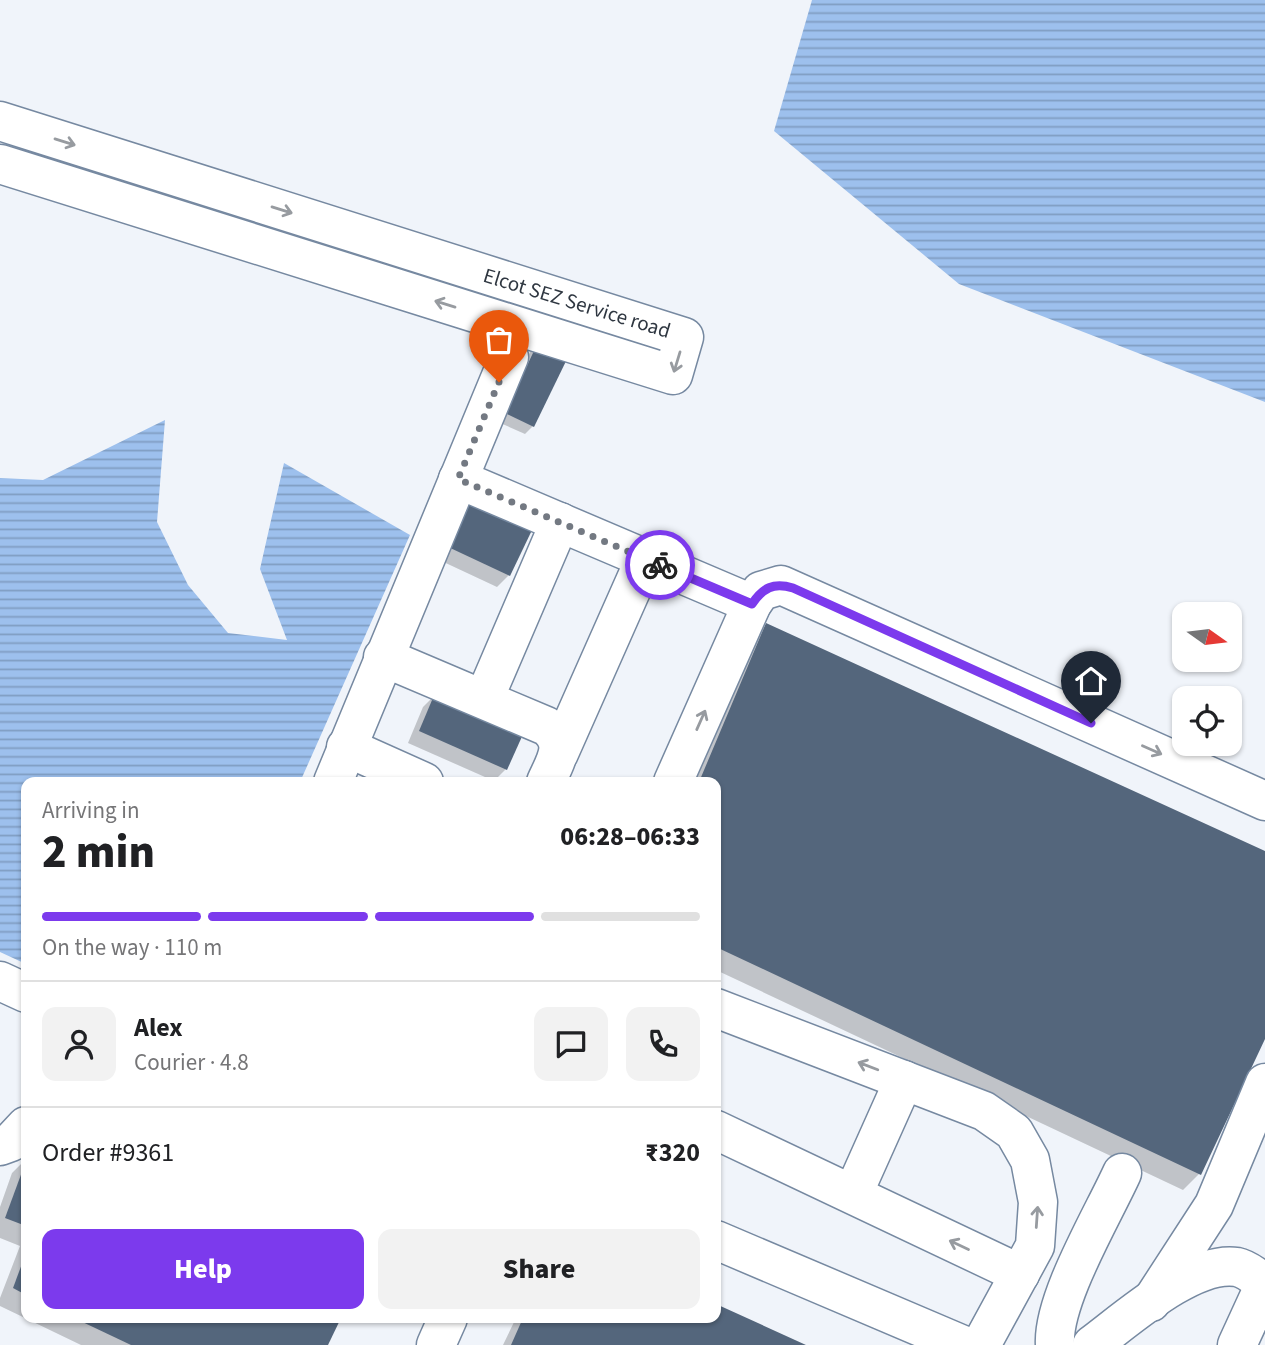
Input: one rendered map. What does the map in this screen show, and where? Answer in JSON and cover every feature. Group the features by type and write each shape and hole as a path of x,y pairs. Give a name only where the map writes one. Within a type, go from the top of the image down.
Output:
{"lane":[{"name":"Elcot SEZ Service road","path":"0,121 684,337 673,375 0,164"},
{"path":"335,777 509,357"},
{"path":"458,479 752,604"},
{"path":"484,699 560,522"},
{"path":"553,768 645,559"},
{"path":"675,777 752,604 761,591 771,586 793,588 1265,802"},
{"path":"383,657 545,726 560,742 553,768"},
{"path":"346,747 413,777"},
{"path":"0,981 21,991"},
{"path":"721,1010 984,1111 1014,1132 1030,1160 1038,1202 1035,1246 981,1345"},
{"path":"853,1194 904,1080"},
{"path":"1151,1302 1214,1205 1265,1083"},
{"path":"0,1146 11,1142 21,1131"},
{"path":"721,1132 1020,1275"},
{"path":"1055,1345 1054,1325 1122,1173"},
{"path":"721,1242 963,1345"},
{"path":"1092,1345 1151,1302 1192,1277 1217,1266 1240,1268 1265,1284 1237,1345"},
{"path":"436,1345 446,1323"}],"water":[{"path":"812,0 1265,0 1265,402 959,284 774,131"},
{"path":"165,420 157,522 188,585 228,633 287,640 260,569 284,463 410,535 302,777 21,777 21,962 0,952 0,478 43,480"}],"building":[{"path":"539,340 569,355 534,427 505,413"},
{"path":"468,498 533,528 510,576 446,546"},
{"path":"766,623 1265,851 1265,1039 1201,1175 721,949 721,777 701,777"},
{"path":"435,693 524,732 507,770 419,731"},
{"path":"21,1175 21,1224 5,1218"},
{"path":"21,1266 21,1292 13,1288"},
{"path":"721,1306 806,1345 511,1345 521,1323 721,1323"},
{"path":"85,1323 339,1323 328,1345 131,1345"}],"way so far":[{"path":"499,382 458,479 660,565"}],"route":[{"path":"660,565 752,604 761,591 771,586 781,584 793,588 1091,723"}]}
